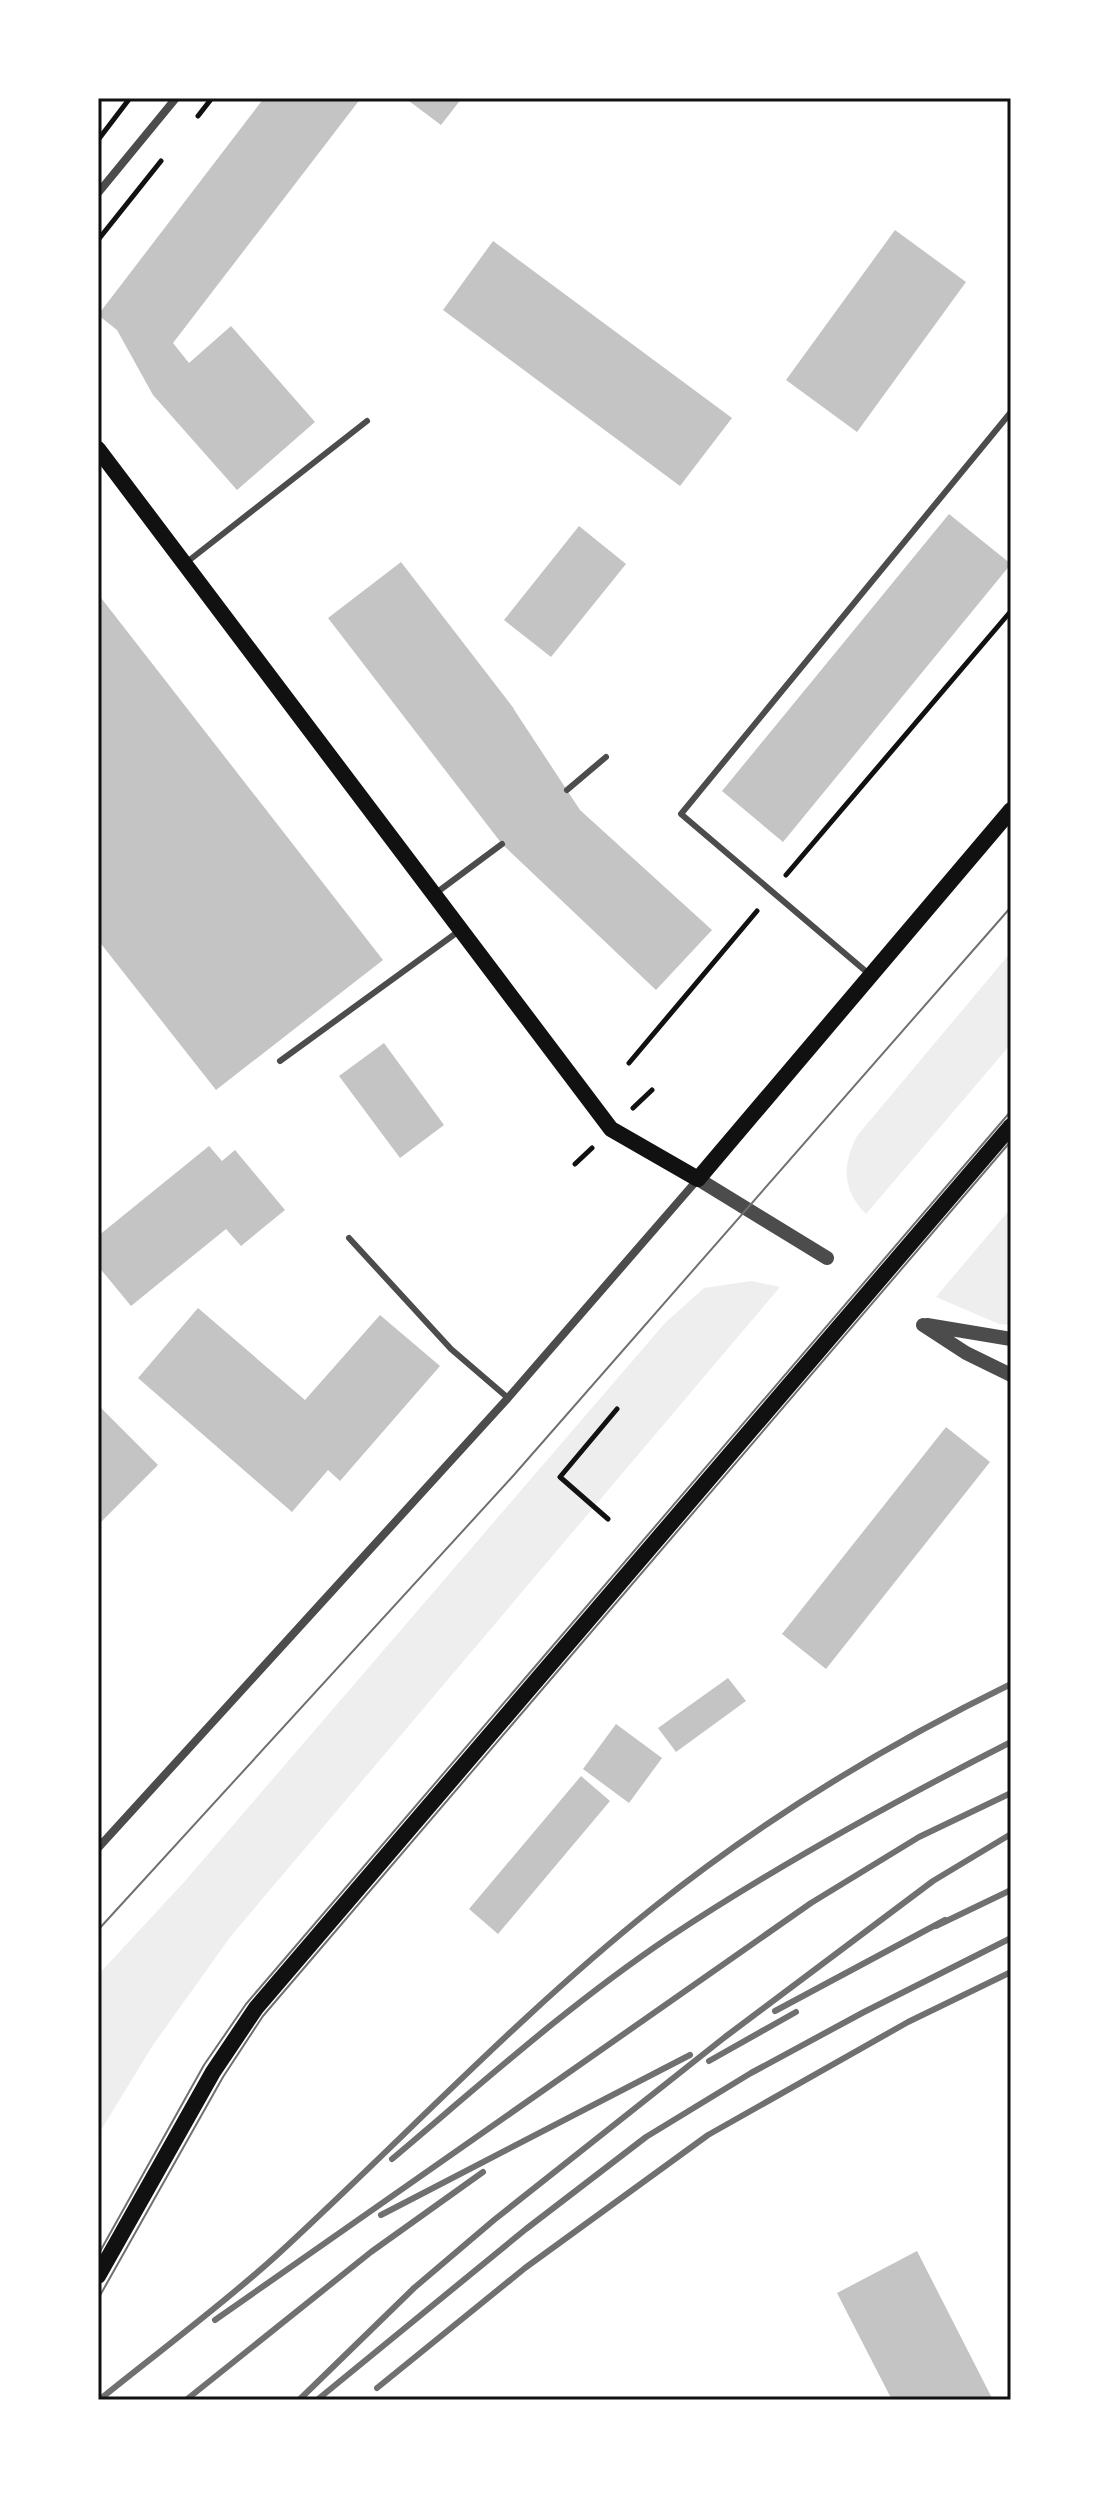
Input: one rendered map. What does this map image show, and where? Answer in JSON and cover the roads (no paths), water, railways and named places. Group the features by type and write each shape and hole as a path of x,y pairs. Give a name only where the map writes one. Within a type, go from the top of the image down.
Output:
{"main road":[{"path":"98,449 436,893 611,1129 698,1179 1011,810"},
{"path":"98,2276 213,2072 256,2008 1011,1126"}],"street":[{"path":"98,193 176,98"},
{"path":"98,1848 508,1398 698,1179 827,1258"},
{"path":"1011,1339 923,1325 966,1353 1011,1375"}],"lane":[{"path":"871,977 681,814 1011,412"},
{"path":"184,564 367,421"},
{"path":"567,790 606,757"},
{"path":"436,893 502,844"},
{"path":"280,1061 462,929"},
{"path":"349,1238 451,1349 508,1398"}],"tram line":[{"path":"98,1930 513,1476 1011,907"},
{"path":"98,2255 204,2065 246,2004 1011,1111"},
{"path":"98,2299 223,2077 263,2016 1011,1141"}],"railway":[{"path":"99,2400 277,2255 556,1990 654,1907 738,1844 826,1786 917,1733 1011,1684"},
{"path":"392,2159 561,2017 668,1938 836,1835 1011,1742"},
{"path":"215,2320 811,1903 919,1837 1011,1793"},
{"path":"299,2400 414,2288 494,2220 725,2037 933,1881 1011,1834"},
{"path":"936,1926 1011,1890"},
{"path":"775,2011 945,1920"},
{"path":"317,2400 526,2229 646,2137 751,2073 1011,1938"},
{"path":"377,2388 525,2268 708,2135 908,2022 1011,1972"},
{"path":"709,2061 796,2012"},
{"path":"381,2215 690,2055"},
{"path":"186,2400 371,2252 483,2172"}]}
